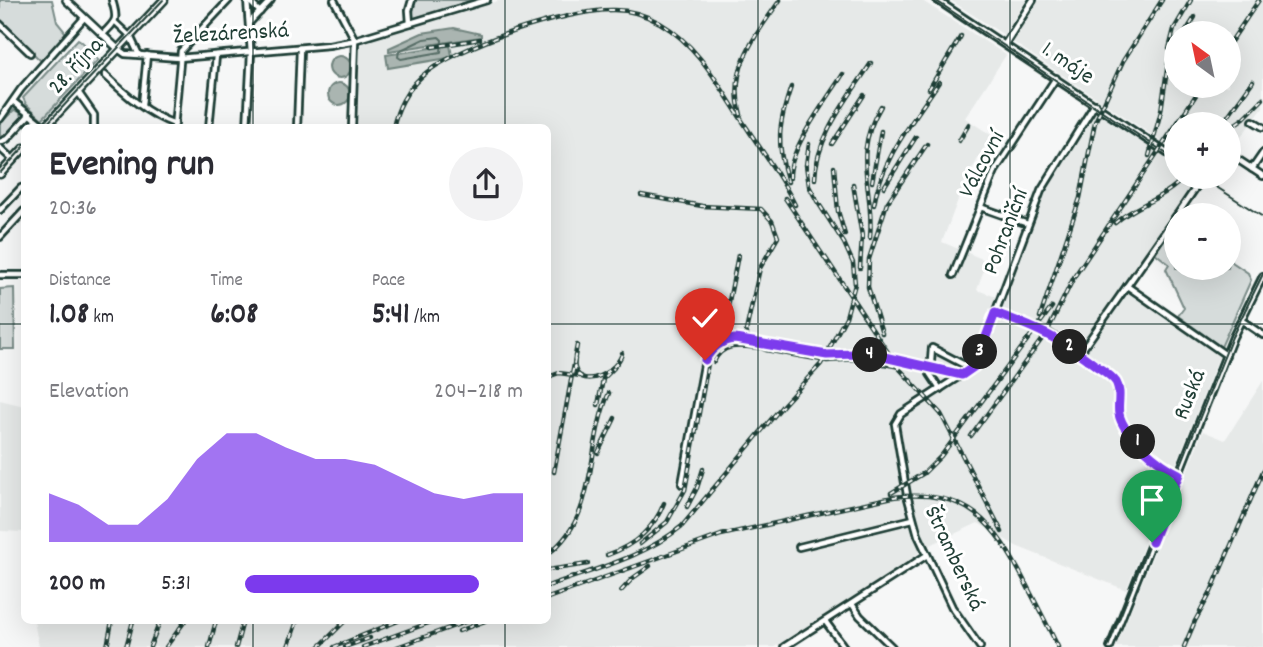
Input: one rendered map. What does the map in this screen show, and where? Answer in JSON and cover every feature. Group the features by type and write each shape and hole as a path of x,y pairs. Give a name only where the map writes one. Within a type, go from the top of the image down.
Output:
{"main road":[{"name":"28. října","path":"49,124 164,0"},
{"path":"0,174 21,151"}],"street":[{"path":"66,0 118,49"},
{"path":"102,34 115,22 117,16 112,0"},
{"path":"174,124 181,51 229,0"},
{"path":"247,0 260,12"},
{"path":"247,0 251,53 247,124"},
{"path":"250,23 271,0"},
{"path":"334,0 355,40 352,124"},
{"path":"410,23 412,0"},
{"name":"Železárenská","path":"118,49 125,54 180,58 300,48 355,40 487,0"},
{"name":"1. máje","path":"937,0 1164,151"},
{"path":"1005,44 1033,0"},
{"path":"0,119 21,89 84,18"},
{"path":"115,22 130,36 139,55"},
{"path":"0,24 30,53"},
{"path":"297,124 300,48"},
{"path":"142,106 147,55"},
{"path":"209,124 216,56"},
{"path":"105,75 142,106 171,124"},
{"name":"Válcovní","path":"953,275 996,169 1056,78"},
{"path":"78,92 94,115 93,124"},
{"path":"14,102 42,124"},
{"name":"Pohraniční","path":"972,369 1045,181 1095,104"},
{"path":"0,142 7,139 30,114"},
{"path":"1253,121 1263,128"},
{"path":"0,148 13,160"},
{"path":"1252,169 1263,153"},
{"path":"1241,162 1263,176"},
{"path":"0,210 21,188"},
{"path":"980,206 1028,224"},
{"path":"0,237 21,214"},
{"path":"1080,354 1164,233"},
{"path":"0,275 21,275"},
{"name":"Ruská","path":"1110,647 1226,355 1263,276"},
{"path":"1127,286 1226,355"},
{"path":"995,313 1047,332 1114,380 1118,386 1119,415 1123,426 1156,461 1179,474"},
{"path":"1241,320 1263,335"},
{"path":"682,484 705,360 721,342 735,339 827,355 880,356 962,375"},
{"path":"932,348 972,369 940,389 930,374 932,348"},
{"name":"Štramberská","path":"940,389 900,415 895,424 913,519 927,555 957,616 980,647"},
{"path":"799,547 913,519"},
{"path":"784,647 793,645 927,555"},
{"path":"852,604 860,616 892,647"},
{"path":"825,621 844,647"}],"shaded area":[{"path":"0,0 52,0 57,22 66,33 41,61 0,21"},
{"path":"415,0 475,0 412,19"},
{"path":"501,0 921,0 1006,55 965,118 991,135 964,184 942,242 987,261 977,290 1002,299 1052,178 1097,113 1164,157 1164,189 1190,189 1180,203 1164,203 1164,226 1122,286 1219,356 1126,590 1016,546 978,523 926,547 884,579 774,647 39,647 35,624 551,624 551,124 358,124 359,46 365,41"},
{"path":"950,0 1026,0 1004,35"},
{"path":"1036,0 1263,0 1263,107 1241,137 1241,112 1164,112 1164,143 1010,40"},
{"path":"78,39 98,60 42,119 23,98"},
{"path":"14,110 20,112 21,118 0,137 0,124"},
{"path":"1164,240 1164,260 1155,253"},
{"path":"1241,268 1248,273 1251,280 1221,347 1178,316 1184,308 1171,280 1241,280"},
{"path":"14,288 15,349 0,349 0,289"},
{"path":"1263,381 1263,647 1116,647 1203,431 1225,440"},
{"path":"0,400 21,405 21,532 0,531"}],"water":[{"path":"454,28 481,34 481,37 389,51 389,48 422,33"},
{"path":"450,45 452,56 448,58 388,68 386,55"},
{"path":"340,56 348,59 351,67 348,75 340,78 332,75 329,67 332,59"},
{"path":"339,83 349,90 350,94 343,104 339,105 329,98 328,94 335,84"}],"tram line":[{"path":"47,124 163,0"},
{"path":"935,0 1164,152"},
{"path":"0,173 21,150"},
{"path":"1220,189 1263,217"},
{"path":"1108,647 1232,337 1263,274"}],"railway":[{"path":"741,115 738,83 746,53 780,0"},
{"path":"1040,317 1080,198 1095,122 1123,61 1162,0"},
{"path":"1179,21 1191,0"},
{"path":"1241,27 1259,0"},
{"path":"394,124 403,100 416,82 437,65 459,53 513,32 569,16 594,11 632,12 660,23 699,57 795,205"},
{"path":"1192,21 1195,17"},
{"path":"929,89 961,36"},
{"path":"432,47 480,39"},
{"path":"815,179 817,163 827,133 871,63"},
{"path":"790,178 791,166 802,139 843,74"},
{"path":"1231,112 1253,81"},
{"path":"874,205 891,156 939,82"},
{"path":"788,182 780,134 791,87"},
{"path":"1149,156 1164,90"},
{"path":"832,144 864,95"},
{"path":"971,436 1047,332 1074,277 1194,98"},
{"path":"1241,120 1263,99"},
{"path":"870,238 871,219 865,156 872,124 881,106"},
{"path":"959,141 969,124"},
{"path":"872,182 881,131"},
{"path":"884,187 916,137"},
{"path":"551,585 635,555 682,526 821,364 846,317 855,284 853,263 844,243 809,186 806,165 809,144"},
{"path":"882,333 868,287 869,259 887,203 927,144"},
{"path":"834,167 838,211 845,235"},
{"path":"853,184 862,236 860,268"},
{"path":"1115,223 1171,189"},
{"path":"641,195 702,206 761,209 772,221 778,237 760,268 746,331 750,343 766,350 827,361 857,359 900,367"},
{"path":"785,198 830,266"},
{"path":"714,354 723,332 738,255"},
{"path":"825,257 897,366 941,414 1002,532"},
{"path":"891,493 924,473 941,456 1052,307"},
{"path":"640,544 667,522 685,490 712,341"},
{"path":"577,345 575,368 579,375 585,378 608,372 622,353"},
{"path":"714,362 727,348 759,348"},
{"path":"554,472 575,359"},
{"path":"598,405 603,379 614,368"},
{"path":"551,376 559,373 581,376"},
{"path":"551,551 565,538 584,500 597,435 609,393"},
{"path":"598,453 615,418"},
{"path":"687,507 703,469"},
{"path":"1184,647 1263,471"},
{"path":"551,597 721,535 893,497 941,498 960,504 990,527 1014,562 1058,647"},
{"path":"607,555 642,535 655,521 664,503"},
{"path":"551,570 588,564"},
{"path":"621,591 650,566"},
{"path":"107,647 111,624"},
{"path":"126,647 132,624"},
{"path":"150,647 159,624"},
{"path":"166,647 183,624"},
{"path":"209,647 215,624"},
{"path":"236,647 242,624"},
{"path":"288,647 296,624"},
{"path":"319,647 342,624"},
{"path":"334,647 391,624"},
{"path":"363,647 426,624"},
{"path":"397,647 460,624"},
{"path":"459,631 477,624"},
{"path":"345,647 370,638"}],"route":[{"path":"705,360 721,342 735,339 827,355 880,356 962,375 975,366 995,313 1047,332 1114,380 1118,386 1119,415 1123,426 1163,467 1179,474 1152,542"}]}
